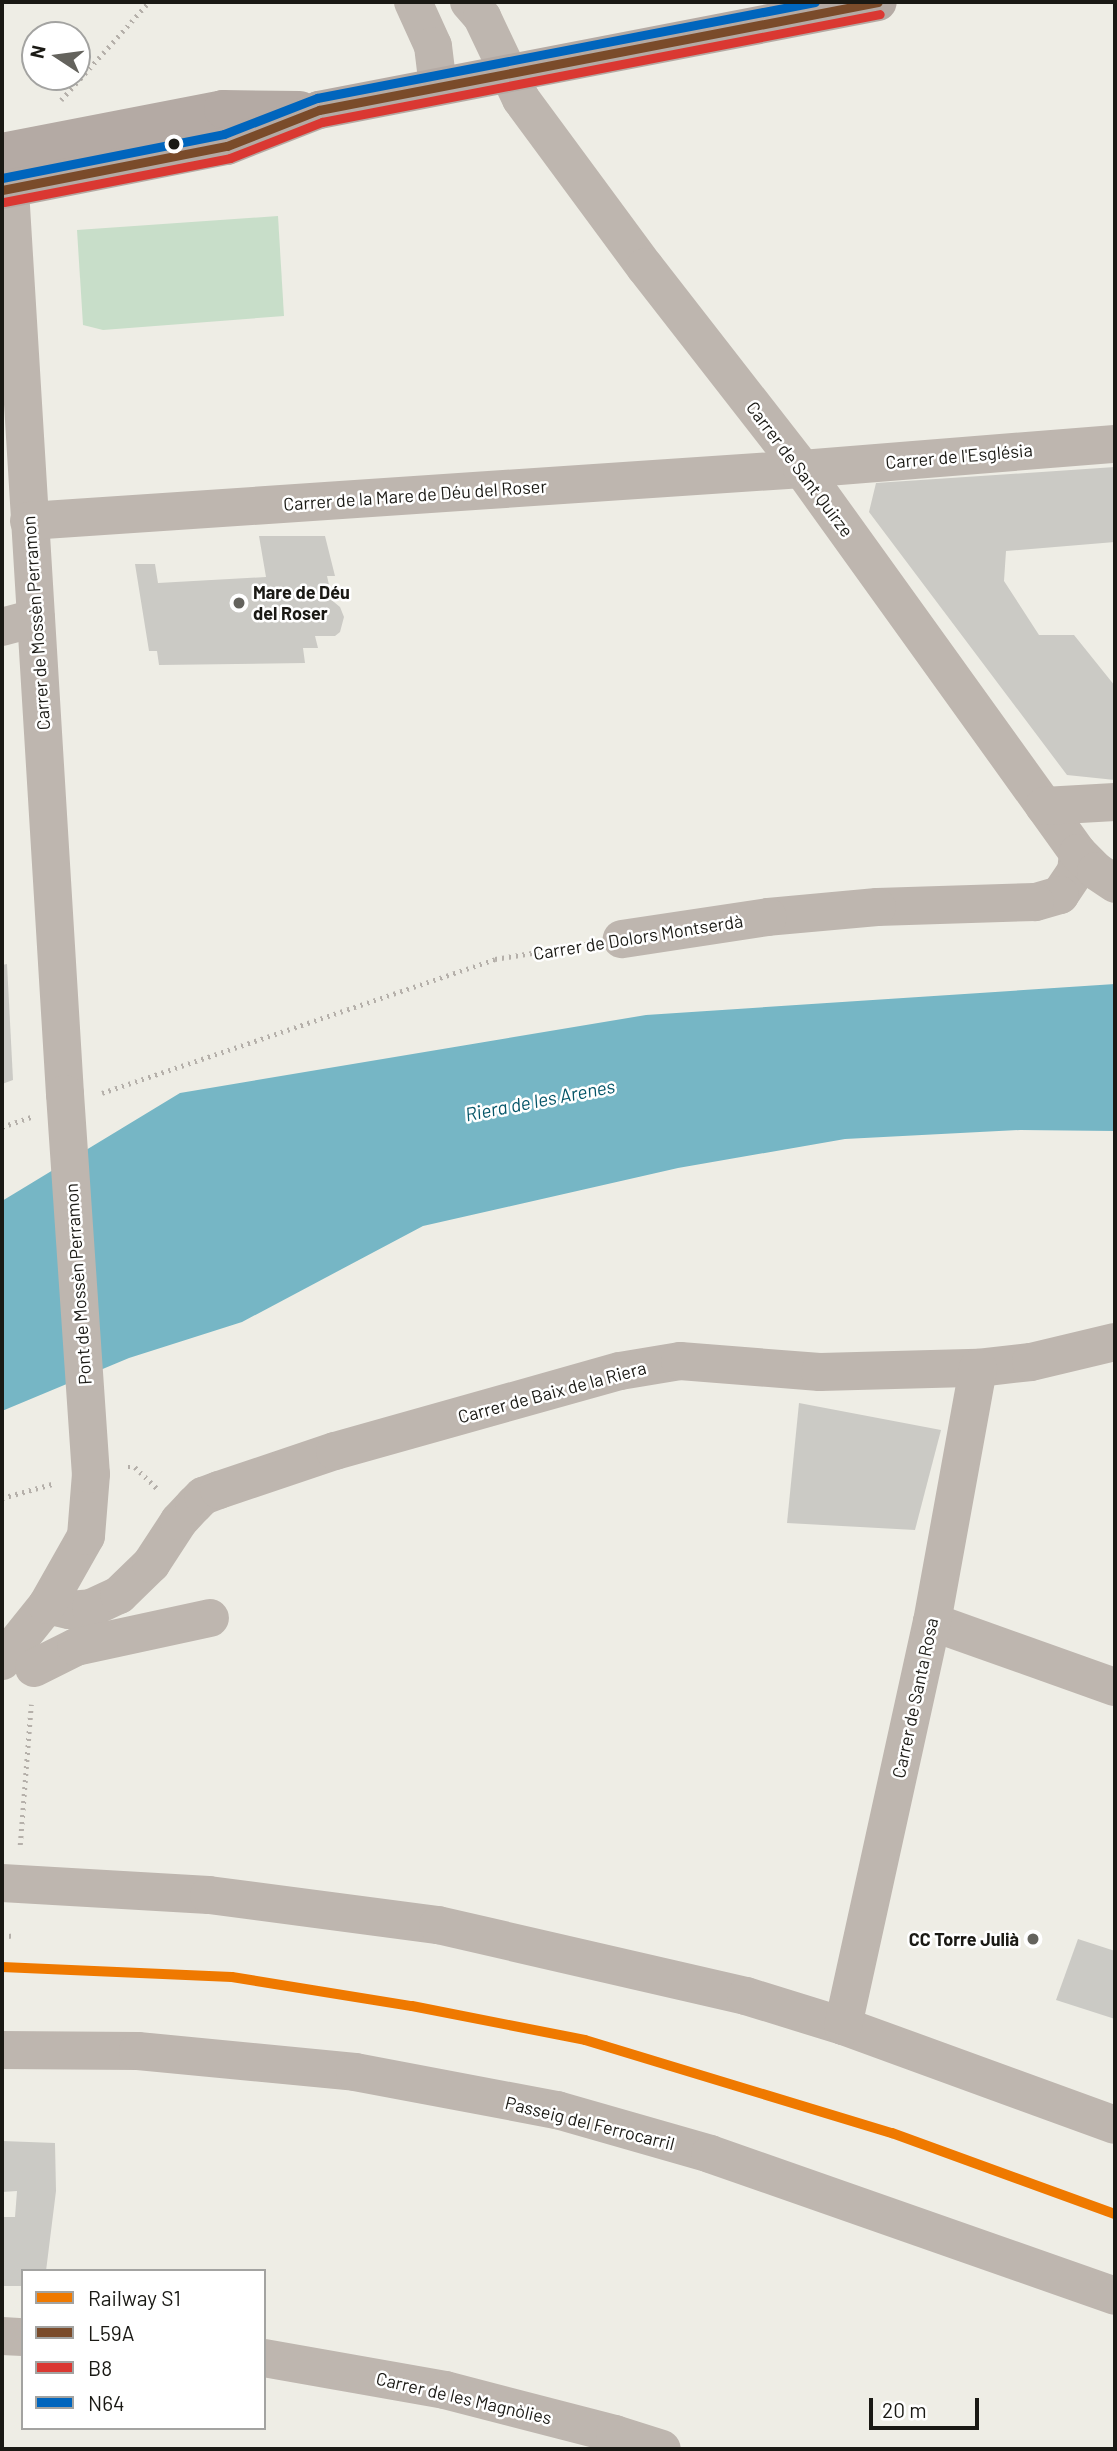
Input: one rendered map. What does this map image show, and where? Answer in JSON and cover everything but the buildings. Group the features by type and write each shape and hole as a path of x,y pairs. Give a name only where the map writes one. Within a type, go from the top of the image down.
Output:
{"main road":[{"path":"5,171 227,146 319,110 878,2"}],"street":[{"path":"413,2 433,46 438,87"},
{"name":"Carrer de Sant Quirze","path":"469,2 482,17 521,99 637,256 802,469 1044,806 1077,862 1115,884"},
{"name":"Carrer de Mossèn Perramon","path":"5,171 13,453 29,521 19,623 65,1094"},
{"name":"Carrer de l'Església","path":"802,469 1115,444"},
{"name":"Carrer de la Mare de Déu del Roser","path":"29,521 802,469"},
{"path":"1044,806 1115,802"},
{"name":"Carrer de Dolors Montserdà","path":"622,939 795,914 877,907 1035,902 1060,895 1077,862"},
{"name":"Pont de Mossèn Perramon","path":"65,1094 104,1473"},
{"name":"Carrer de Baix de la Riera","path":"47,1605 69,1610 91,1608 118,1595 151,1564 183,1517 203,1496 247,1479 620,1371 680,1361 820,1372 978,1368 1042,1360 1115,1342"},
{"name":"Carrer de Santa Rosa","path":"844,2026 932,1622 978,1368"},
{"path":"18,1665 47,1605 86,1536 104,1473"},
{"path":"18,1665 76,1647 210,1618"},
{"path":"932,1622 1115,1687"},
{"path":"11,1868 438,1925 746,1996 844,2026 1115,2125"},
{"name":"Passeig del Ferrocarril","path":"2,2050 138,2051 355,2072 556,2110 710,2154 1115,2296"},
{"path":"2,2336 21,2337"},
{"name":"Carrer de les Magnòlies","path":"266,2358 445,2390 615,2434 662,2449"}],"path":[{"path":"53,109 149,2"},
{"name":"Carrer de Dolors Montserdà","path":"202,1058 495,959 622,939"},
{"path":"2,1498 125,1467 135,1467 183,1517"},
{"path":"11,1868 29,1732"},
{"path":"2,1937 14,1935"}],"green space":[{"path":"278,216 284,316 103,330 83,325 77,230"}],"water":[{"name":"Riera de les Arenes","path":"1115,984 1115,1131 1020,1130 845,1139 678,1168 423,1226 242,1322 129,1358 2,1411 2,1201 180,1093 646,1015"}],"rail line":[{"name":"S1","path":"2,1967 232,1977 412,2006 585,2040 892,2133 1115,2214"}],"transit line":[{"name":"N64","path":"2,178 224,134 317,98 815,2"},
{"name":"L59A","path":"2,190 227,146 319,110 878,2"},
{"name":"B8","path":"4,202 230,158 322,122 880,14"}],"place":[{"name":"Mare de Déu del Roser","path":"239,603"},
{"name":"CC Torre Julià","path":"1033,1939"}]}
